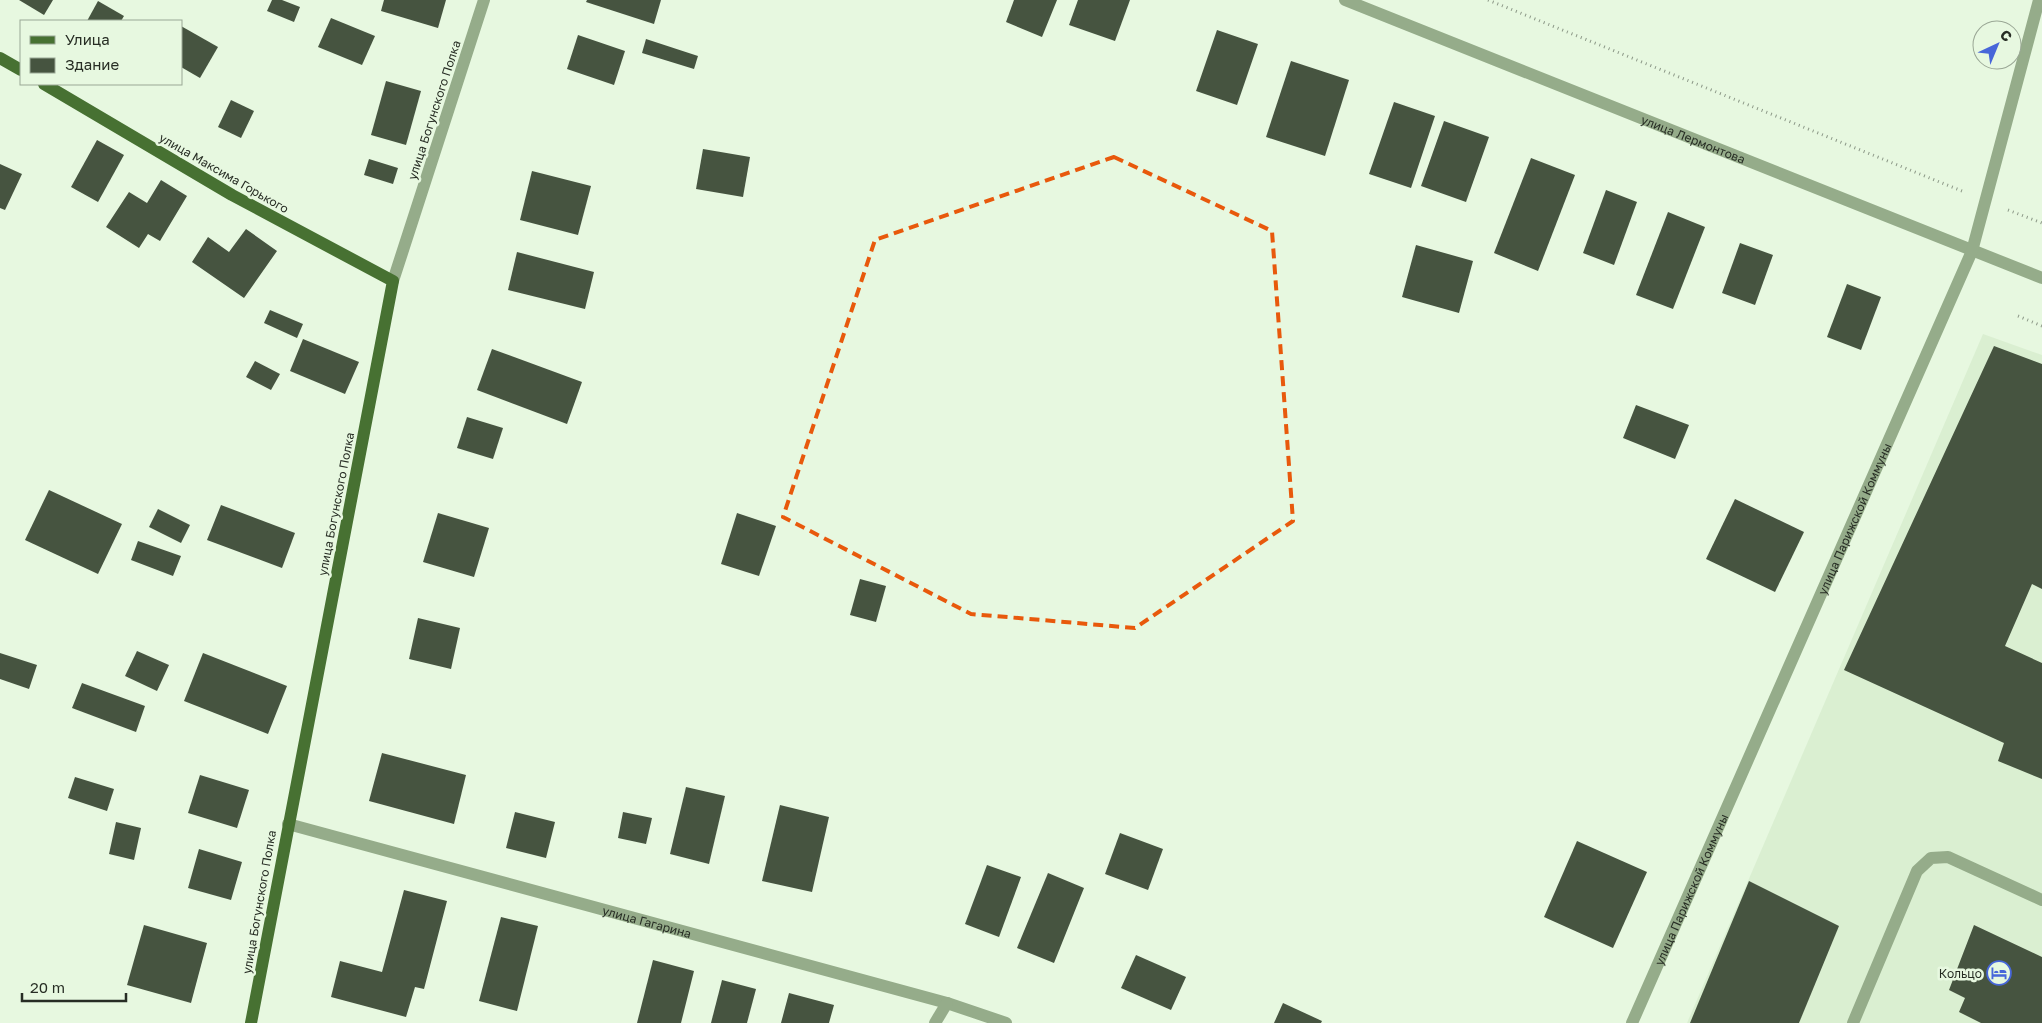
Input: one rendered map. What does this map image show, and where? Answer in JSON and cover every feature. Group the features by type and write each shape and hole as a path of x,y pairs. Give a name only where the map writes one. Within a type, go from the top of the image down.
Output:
{"main road":[{"path":"0,58 20,69"},
{"name":"улица Максима Горького","path":"46,85 232,195 393,281"},
{"name":"улица Богунского Полка","path":"251,1023 393,281"}],"street":[{"name":"улица Богунского Полка","path":"393,281 484,0"},
{"name":"улица Лермонтова","path":"1345,0 2042,278"},
{"name":"улица Парижской Коммуны","path":"1632,1023 1972,250 2039,0"},
{"name":"улица Гагарина","path":"288,824 947,1003 1006,1023"},
{"path":"1856,1022 1917,871 1931,858 1948,857 2042,900"},
{"path":"935,1023 947,1003"}],"path":[{"path":"1488,0 2042,223"},
{"path":"2018,316 2042,326"}],"highlighted area":[{"path":"1114,157 1272,231 1293,521 1135,628 971,614 783,517 875,240"}],"shaded area":[{"path":"1983,334 2042,355 2042,1023 1687,1023"}],"building":[{"path":"19,0 53,0 44,15"},
{"path":"272,0 282,0 300,7 294,22 267,11"},
{"path":"384,0 446,0 438,28 381,11"},
{"path":"587,0 661,0 654,24 586,2"},
{"path":"1014,0 1057,0 1042,37 1006,22"},
{"path":"1078,0 1130,0 1115,41 1069,25"},
{"path":"98,1 124,16 122,20 88,20"},
{"path":"331,18 375,36 362,65 318,47"},
{"path":"182,27 218,47 200,78 182,68"},
{"path":"1217,30 1258,44 1237,105 1196,91"},
{"path":"578,35 625,51 614,85 567,69"},
{"path":"646,39 698,56 694,69 642,53"},
{"path":"1291,61 1349,80 1325,156 1266,137"},
{"path":"386,81 421,91 406,145 371,135"},
{"path":"231,100 254,111 241,138 218,127"},
{"path":"1394,102 1435,116 1411,188 1369,174"},
{"path":"1444,121 1489,137 1466,202 1421,186"},
{"path":"97,140 124,155 98,202 71,187"},
{"path":"703,149 750,157 743,197 696,189"},
{"path":"1531,158 1575,175 1538,271 1494,253"},
{"path":"369,159 398,168 393,184 364,175"},
{"path":"0,164 22,174 5,210 0,208"},
{"path":"532,171 591,186 578,235 520,220"},
{"path":"161,180 187,196 160,241 148,234 139,248 106,227 129,192 147,203"},
{"path":"1606,190 1637,202 1614,265 1583,253"},
{"path":"1668,212 1705,227 1673,309 1636,295"},
{"path":"246,229 277,251 244,298 192,262 208,237 229,252"},
{"path":"1740,243 1773,255 1755,305 1722,293"},
{"path":"1416,245 1473,261 1459,313 1402,297"},
{"path":"517,252 594,272 585,309 508,290"},
{"path":"1847,284 1881,297 1861,350 1827,337"},
{"path":"270,310 303,324 297,338 264,323"},
{"path":"303,339 359,362 345,394 290,371"},
{"path":"1994,346 2042,364 2042,589 2032,584 2005,646 2042,663 2042,779 1998,761 2004,743 1844,670"},
{"path":"492,349 582,382 567,424 477,390"},
{"path":"255,361 280,374 271,390 246,377"},
{"path":"1636,405 1689,425 1675,459 1623,438"},
{"path":"467,417 503,428 493,459 457,448"},
{"path":"49,490 122,524 98,574 25,540"},
{"path":"1735,499 1804,532 1775,592 1706,559"},
{"path":"221,505 295,533 282,568 207,540"},
{"path":"158,509 190,525 181,543 149,527"},
{"path":"438,513 489,528 474,577 423,562"},
{"path":"737,513 776,526 759,576 721,564"},
{"path":"138,541 181,556 173,576 131,560"},
{"path":"860,579 886,586 876,622 850,615"},
{"path":"418,618 460,628 451,669 409,659"},
{"path":"137,651 169,665 157,691 125,676"},
{"path":"0,653 37,665 29,689 0,679"},
{"path":"203,653 287,686 268,734 184,701"},
{"path":"82,683 145,706 136,732 72,708"},
{"path":"382,753 466,775 454,824 369,801"},
{"path":"200,775 249,790 237,828 188,813"},
{"path":"75,777 114,789 107,811 68,798"},
{"path":"686,787 725,796 709,864 670,854"},
{"path":"780,805 829,817 812,892 762,881"},
{"path":"515,812 555,822 546,858 506,848"},
{"path":"623,812 652,818 646,844 618,838"},
{"path":"116,822 141,828 134,860 109,854"},
{"path":"1120,833 1163,849 1148,890 1105,874"},
{"path":"1577,841 1647,872 1613,948 1544,917"},
{"path":"199,849 242,862 231,900 188,888"},
{"path":"987,865 1021,877 999,937 965,924"},
{"path":"1048,873 1084,888 1054,963 1017,948"},
{"path":"1749,881 1839,926 1799,1023 1690,1023"},
{"path":"404,890 447,901 424,989 415,987 406,1017 331,997 340,961 382,972"},
{"path":"501,917 538,926 517,1011 479,1001"},
{"path":"144,925 207,943 191,1003 127,985"},
{"name":"Кольцо","path":"1974,925 2042,957 2042,1023 1981,1023 1959,1012 1965,998 1949,990"},
{"path":"1136,955 1186,977 1171,1010 1121,988"},
{"path":"653,960 694,971 681,1023 637,1023"},
{"path":"722,980 756,989 747,1023 711,1023"},
{"path":"789,993 834,1005 829,1023 781,1023"},
{"path":"1283,1003 1322,1021 1321,1023 1274,1023"}],"place":[{"name":"Кольцо","path":"1999,973"}]}
